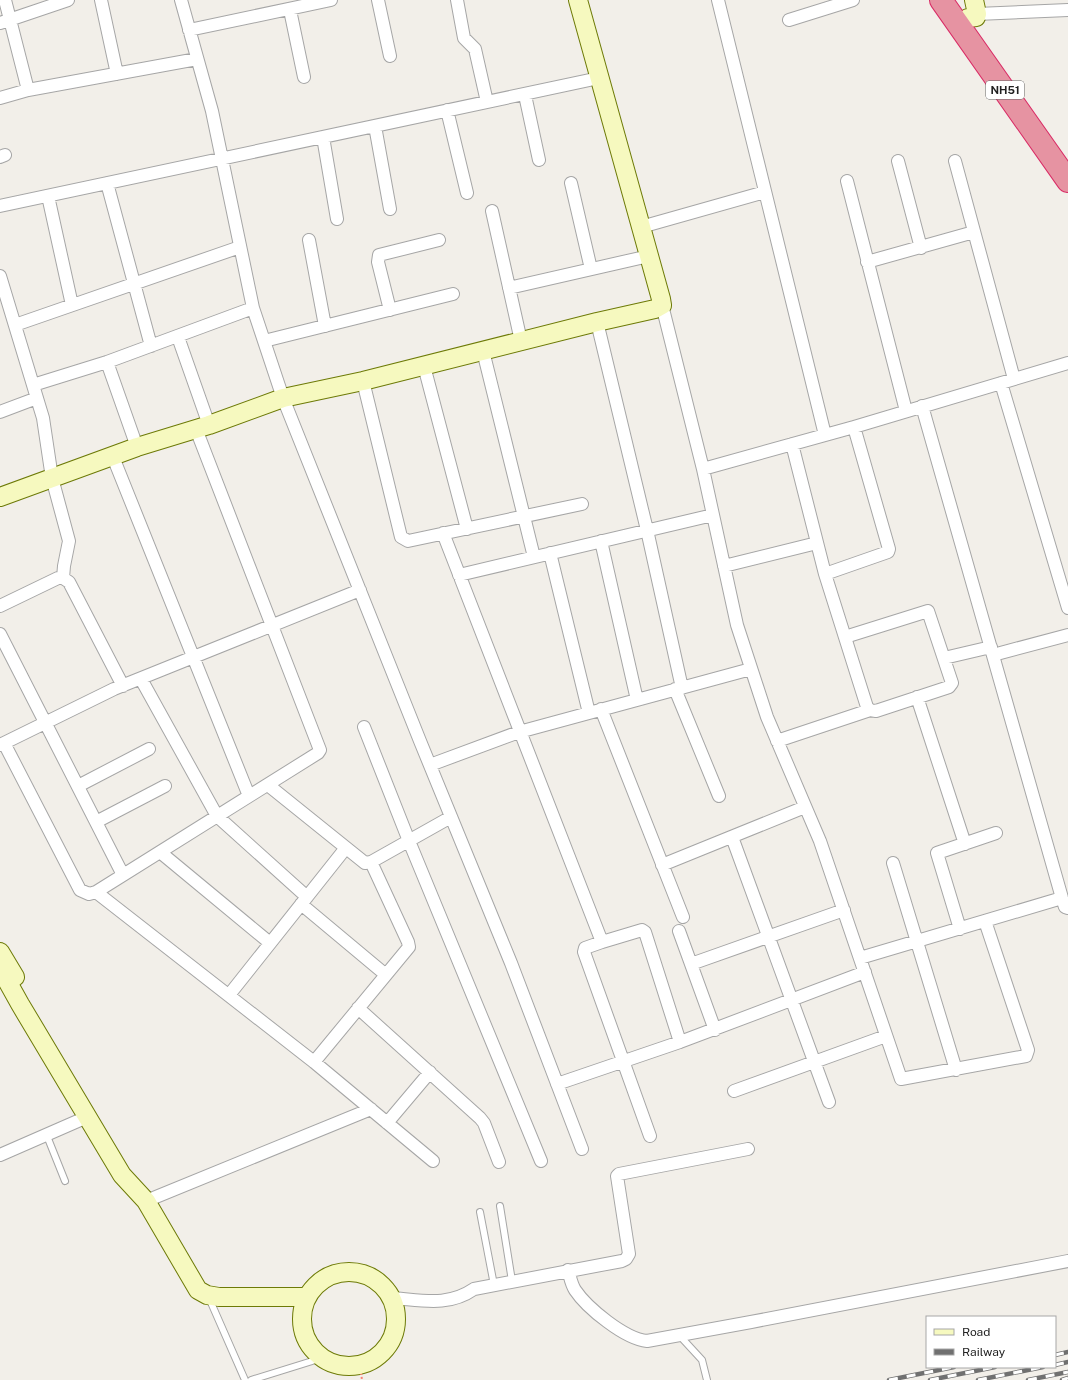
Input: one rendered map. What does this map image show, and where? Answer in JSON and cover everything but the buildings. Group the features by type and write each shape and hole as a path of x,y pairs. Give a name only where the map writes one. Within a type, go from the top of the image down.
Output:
{"highway":[{"name":"NH51","path":"941,0 1068,181"},
{"name":"NH51","path":"955,0 973,11 1068,159"}],"street":[{"path":"5,0 6,21 28,90"},
{"path":"6,21 68,0"},
{"path":"101,0 117,74"},
{"path":"181,0 212,111 253,308 283,398 511,963 582,1149"},
{"path":"189,30 293,6 331,0"},
{"path":"378,0 390,56"},
{"path":"457,0 464,38 475,49 487,102"},
{"path":"578,0 662,305 703,469 737,625 751,669 778,741 820,842 901,1079 1026,1056 1027,1053 986,921"},
{"path":"718,0 825,435"},
{"path":"789,20 853,0"},
{"path":"293,6 304,77"},
{"path":"973,11 1068,10"},
{"path":"0,98 28,90 197,59"},
{"path":"0,206 599,78"},
{"path":"525,95 539,160"},
{"path":"447,110 467,193"},
{"path":"375,126 390,209"},
{"path":"323,137 337,218"},
{"path":"898,161 921,248"},
{"path":"955,161 1014,379"},
{"path":"847,181 906,411"},
{"path":"107,183 151,346"},
{"path":"571,183 591,269"},
{"path":"641,227 765,192"},
{"path":"48,196 72,305"},
{"path":"492,212 521,341"},
{"path":"867,262 974,232"},
{"path":"308,240 325,326"},
{"path":"390,310 378,262 379,255 439,240"},
{"path":"15,325 240,247"},
{"path":"509,288 649,256"},
{"path":"0,276 2,293 15,325 37,398 47,440 52,478 69,541 63,578"},
{"path":"264,341 453,294"},
{"path":"0,497 137,447 203,427 283,398 363,381 597,322 656,309 662,305"},
{"path":"33,385 108,362 253,308"},
{"path":"597,322 647,530 679,688 719,796"},
{"path":"178,337 203,427 273,625 320,750 318,753 96,892 89,894 80,890 2,744 123,686 141,679 194,657 273,625 360,590"},
{"path":"483,351 534,557"},
{"path":"108,362 137,447"},
{"path":"703,469 854,427 1068,363"},
{"path":"424,366 467,529"},
{"path":"363,381 401,537 408,541 582,504"},
{"path":"1001,382 1068,608"},
{"path":"0,412 37,398"},
{"path":"860,958 986,921 1066,908 922,406"},
{"path":"825,574 888,552 889,548 854,427"},
{"path":"792,444 825,574 867,707 870,710"},
{"path":"113,457 249,796"},
{"path":"459,575 713,514"},
{"path":"444,533 519,732 602,942"},
{"path":"601,541 637,700"},
{"path":"724,566 817,543"},
{"path":"550,553 589,713"},
{"path":"0,606 58,578 63,578 69,582 123,686"},
{"path":"778,741 870,710 876,710 949,687 952,683 928,611 845,637"},
{"path":"0,634 123,875"},
{"path":"944,658 992,651 1068,635"},
{"path":"430,765 519,732 751,669"},
{"path":"141,679 217,816 304,901 386,975"},
{"path":"917,697 965,844"},
{"path":"601,709 683,917"},
{"path":"364,727 409,841 541,1161"},
{"path":"78,786 149,749"},
{"path":"268,784 345,849 364,863 371,862 452,818"},
{"path":"96,822 165,786"},
{"path":"662,865 805,807"},
{"path":"960,928 937,853 996,833"},
{"path":"732,836 829,1102"},
{"path":"229,995 345,849"},
{"path":"160,852 270,943"},
{"path":"314,1062 408,950 408,942 371,862"},
{"path":"893,863 956,1070"},
{"path":"96,892 314,1062 433,1161"},
{"path":"692,964 844,910"},
{"path":"650,1136 584,952 585,948 642,930 645,932 680,1042"},
{"path":"680,931 715,1030"},
{"path":"0,952 198,1290 207,1295 219,1297 306,1297"},
{"path":"0,968 87,1118 122,1175 142,1196"},
{"path":"557,1084 715,1030 865,972"},
{"path":"358,1008 430,1072 484,1123 499,1162"},
{"path":"734,1091 886,1036"},
{"path":"387,1123 430,1072"},
{"path":"142,1196 370,1110"},
{"path":"0,1155 87,1118"},
{"path":"392,1298 447,1301 462,1296 474,1289 622,1261 628,1257 629,1254 617,1176 619,1174 748,1149"},
{"path":"568,1270 574,1289 584,1302 632,1338 647,1341 1068,1261"},
{"path":"350,1272 367,1275 381,1284 392,1298 396,1315 395,1331 387,1346 361,1373 347,1366 334,1364 322,1358 310,1346 302,1331 302,1314 306,1297 317,1283 332,1274 350,1272"}],"lane":[{"path":"47,1136 66,1181"},
{"path":"500,1206 512,1281"},
{"path":"480,1212 494,1285"},
{"path":"207,1295 245,1380"},
{"path":"679,1335 702,1360 707,1380"},
{"path":"251,1380 322,1358"}],"railway":[{"path":"1056,1355 1068,1352"},
{"path":"1056,1365 1068,1362"},
{"path":"889,1380 949,1368"},
{"path":"930,1380 990,1368"},
{"path":"978,1380 1038,1368"},
{"path":"1028,1380 1068,1372"},
{"path":"1062,1380 1068,1378"}]}
